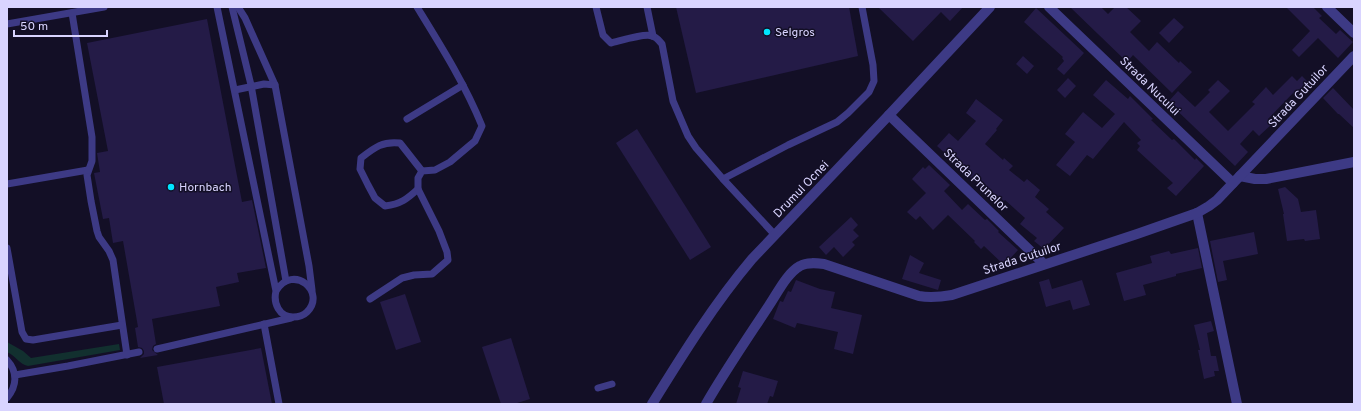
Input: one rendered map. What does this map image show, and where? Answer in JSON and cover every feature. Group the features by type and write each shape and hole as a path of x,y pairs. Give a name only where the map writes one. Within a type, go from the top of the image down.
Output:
{"street":[{"name":"Drumul Ocnei","path":"652,404 696,333 752,259 890,115 990,7"},
{"name":"Strada Nucului","path":"1049,7 1237,180"},
{"path":"1327,7 1354,33"},
{"name":"Strada Gutuilor","path":"706,404 784,283 792,272 800,266 808,263 824,264 919,296 931,298 952,295 1197,213 1209,206 1237,180 1354,56"},
{"name":"Strada Prunelor","path":"890,115 1044,264"},
{"path":"1237,180 1266,179 1354,162"},
{"path":"1197,213 1237,404"}],"lane":[{"path":"7,24 104,7"},
{"path":"217,7 276,291"},
{"path":"232,7 252,86 286,281"},
{"path":"157,349 266,323 298,317 309,310 312,305 313,298 309,266 275,85 245,18 238,7"},
{"path":"417,7 457,72 482,126 475,141 450,162 435,170 422,171"},
{"path":"596,7 603,35 611,43 645,35 653,36 662,44 673,101 688,136 696,148 723,179 775,235"},
{"path":"647,7 653,36"},
{"path":"723,179 788,145 837,122 869,92 874,81 873,65 862,7"},
{"path":"72,13 92,137 92,161 87,175 95,226 99,237 111,256 127,355"},
{"path":"235,90 264,84 275,85"},
{"path":"407,119 463,85"},
{"path":"418,189 396,205 385,206 375,198 360,169 361,158 374,148 389,142 400,144 422,171"},
{"path":"7,184 88,170"},
{"path":"370,299 402,278 414,275 432,274 448,260 447,252 439,231 418,189 418,178 422,171"},
{"path":"7,248 22,332 26,339 33,340 122,325"},
{"path":"292,318 284,315 278,310 275,304 274,298 279,286 286,281 296,279 308,286 312,292"},
{"path":"266,323 279,404"},
{"path":"15,375 139,352"},
{"path":"7,360 13,367 15,375 14,387 7,398"},
{"path":"598,388 612,384"}],"green space":[{"path":"7,342 23,351 31,358 119,344 120,350 28,366 7,352"}],"building":[{"name":"Selgros","path":"676,7 849,7 858,56 696,93"},
{"path":"878,7 963,7 950,21 941,12 913,41"},
{"path":"1070,7 1101,7 1108,14 1115,7 1126,7 1141,21 1130,32 1149,51 1157,42 1179,63 1180,61 1192,72 1172,93 1133,55 1127,62"},
{"path":"1286,7 1313,7 1322,16 1319,18 1336,34 1340,30 1353,42 1338,58 1318,38 1299,57 1292,50 1310,31"},
{"path":"1036,8 1084,53 1064,75 1057,69 1064,61 1062,58 1063,57 1024,22"},
{"path":"1174,18 1184,27 1169,43 1159,33"},
{"name":"Hornbach","path":"207,19 242,202 252,200 266,268 237,273 239,282 216,287 220,306 152,319 156,344 153,346 152,350 158,355 140,358 144,354 144,351 142,348 138,347 135,328 138,327 123,241 113,243 109,218 103,219 94,173 100,172 97,153 108,151 87,43"},
{"path":"1023,56 1034,66 1027,74 1016,64"},
{"path":"1292,76 1297,81 1302,76 1312,86 1299,99 1293,93 1268,119 1273,123 1259,136 1253,130 1240,144 1248,152 1235,166 1168,102 1178,91 1195,107 1210,92 1208,90 1218,80 1230,91 1209,112 1228,131 1255,104 1252,102 1266,87 1273,95"},
{"path":"1068,78 1076,86 1065,98 1057,90"},
{"path":"1106,80 1128,99 1130,96 1153,119 1151,120 1172,140 1174,139 1195,160 1196,158 1204,166 1176,196 1167,188 1173,183 1137,150 1140,146 1137,143 1141,140 1124,122 1093,159 1087,155 1070,176 1056,165 1075,142 1065,134 1083,112 1102,128 1115,114 1093,95"},
{"path":"1333,88 1354,110 1354,128 1323,98"},
{"path":"976,99 1003,120 985,144 1003,160 1004,158 1013,166 1009,170 1024,182 1027,179 1040,190 1035,197 1049,209 1046,212 1064,228 1044,249 1034,241 1037,238 1020,224 1025,218 1005,200 1004,201 991,191 989,194 937,146 949,133 958,141 976,121 966,113"},
{"path":"637,129 711,247 690,260 616,143"},
{"path":"929,165 950,185 944,191 962,210 968,204 985,220 987,219 999,231 998,232 1018,250 1004,265 984,246 981,249 974,242 975,241 948,215 933,230 920,216 916,220 907,212 926,193 912,179 923,167 925,169"},
{"path":"1285,187 1298,199 1301,212 1316,210 1320,239 1287,241 1284,214 1278,189"},
{"path":"851,217 858,225 853,230 859,236 852,242 855,245 843,257 834,247 826,255 819,247"},
{"path":"1254,232 1258,254 1223,261 1227,280 1218,282 1210,241"},
{"path":"1198,248 1202,268 1176,274 1176,276 1143,285 1146,295 1124,301 1116,273 1152,263 1150,256 1169,251 1171,254"},
{"path":"910,255 924,263 919,273 941,280 938,290 902,279"},
{"path":"1049,279 1052,289 1082,280 1090,305 1073,310 1070,300 1046,307 1039,282"},
{"path":"796,280 820,289 835,292 831,308 862,315 853,354 834,349 838,332 797,323 795,328 773,319 780,301 783,302 788,291 791,292"},
{"path":"405,294 421,342 396,350 380,302"},
{"path":"1211,321 1214,331 1207,333 1211,356 1216,356 1219,371 1214,371 1215,376 1204,379 1198,350 1200,350 1194,325"},
{"path":"511,338 530,399 514,404 501,404 482,347"},
{"path":"261,348 272,404 164,404 157,367"},
{"path":"743,371 778,381 773,397 770,396 767,404 736,404 741,388 738,387"}],"place":[{"name":"Selgros","path":"767,32"},
{"name":"Hornbach","path":"171,187"}]}
